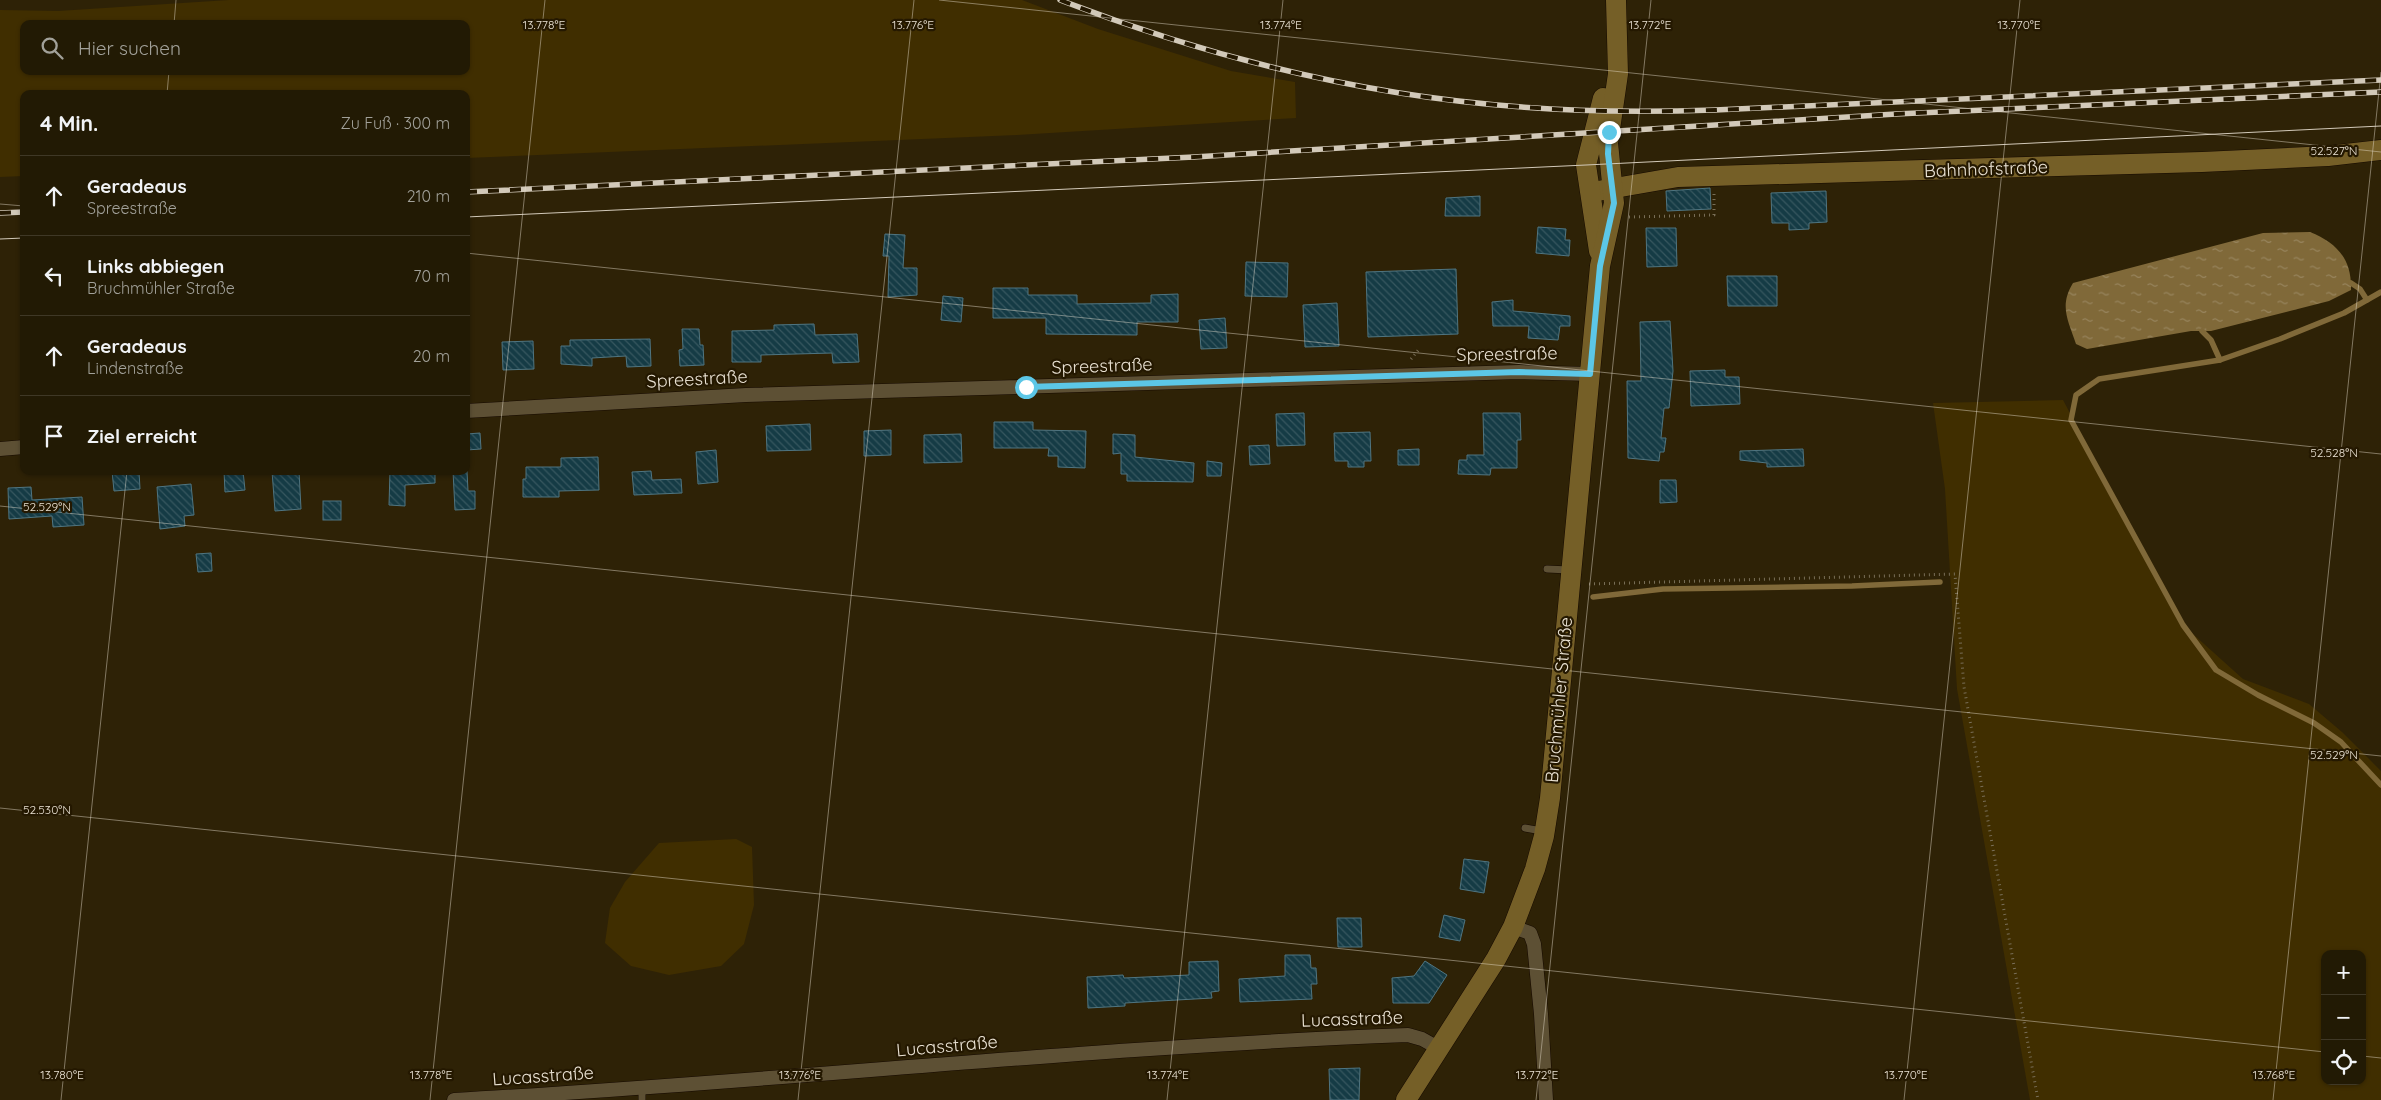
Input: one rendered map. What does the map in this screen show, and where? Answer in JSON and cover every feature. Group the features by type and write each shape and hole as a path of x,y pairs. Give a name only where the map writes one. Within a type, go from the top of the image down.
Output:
{"main road":[{"path":"1616,0 1616,42"},
{"name":"Bruchmühler Straße","path":"1406,1100 1496,959 1513,927 1535,869 1535,830 1550,798 1600,266 1613,216 1613,189 1608,143 1618,74 1616,42"},
{"name":"Bruchmühler Straße","path":"1600,266 1592,192 1586,165 1588,150 1616,42"},
{"name":"Bahnhofstraße","path":"1592,192 1678,177 2202,162 2328,156 2381,150"}],"street":[{"name":"Spreestraße","path":"470,411 746,395 1519,372 1590,374"},
{"path":"0,449 20,447"},
{"path":"1513,927 1530,933 1534,944 1541,1014 1546,1100"},
{"name":"Lucasstraße","path":"454,1100 642,1094 1165,1047 1316,1039 1408,1035 1422,1038 1440,1049"}],"lane":[{"path":"1547,569 1570,577"}],"path":[{"path":"1626,217 1714,215 1714,185"},
{"path":"1570,577 1955,574 1964,687 2038,1100"}],"shaded area":[{"path":"229,0 1022,0 1098,29 1231,71 1295,82 1296,118 1017,135 470,158 470,90 20,90 20,176 0,177 0,10 58,11"},
{"path":"2063,400 2183,625 2243,679 2309,704 2342,732 2381,771 2381,1100 2030,1100 1957,689 1945,489 1933,403"},
{"path":"736,839 752,847 754,905 744,944 721,966 669,975 631,966 605,943 610,908 625,882 659,843"}],"water":[{"path":"2310,232 2328,241 2346,261 2351,279 2351,290 2329,301 2211,331 2191,331 2087,349 2076,344 2066,313 2066,299 2073,283 2263,233"}],"building":[{"path":"1710,188 1711,209 1667,211 1666,191"},
{"path":"1826,191 1827,222 1809,223 1809,229 1789,230 1789,223 1772,223 1771,193"},
{"path":"1480,196 1480,216 1445,216 1446,198"},
{"path":"1538,227 1566,229 1565,240 1570,240 1569,256 1536,253"},
{"path":"1646,228 1676,228 1677,266 1647,267"},
{"path":"885,234 905,235 903,268 917,268 917,295 888,297 889,256 883,256"},
{"path":"1246,262 1288,263 1287,297 1245,296"},
{"path":"1456,269 1458,334 1368,337 1366,272"},
{"path":"1727,276 1777,276 1777,306 1728,306"},
{"path":"993,288 1028,288 1028,295 1077,295 1077,304 1151,303 1151,295 1178,294 1178,322 1137,322 1137,335 1046,334 1046,318 993,318"},
{"path":"943,296 963,298 961,322 941,320"},
{"path":"1513,300 1513,311 1570,316 1570,326 1560,326 1558,340 1528,338 1529,326 1493,326 1492,302"},
{"path":"1337,303 1339,346 1305,347 1303,305"},
{"path":"1225,318 1227,348 1201,349 1199,320"},
{"path":"1670,321 1673,371 1669,408 1664,408 1661,438 1666,438 1664,452 1660,452 1659,461 1628,458 1627,381 1641,381 1640,322"},
{"path":"814,324 815,335 857,334 859,362 833,363 832,353 761,355 761,362 732,362 732,331 774,330 774,325"},
{"path":"682,329 699,329 700,345 703,345 704,365 680,366 679,350 683,349"},
{"path":"650,339 651,366 627,367 626,356 592,358 592,366 561,364 561,346 570,346 570,340"},
{"path":"533,341 534,369 503,370 502,342"},
{"path":"1725,370 1725,377 1739,377 1740,404 1691,406 1690,371"},
{"path":"1304,413 1305,445 1277,446 1276,414"},
{"path":"1483,413 1520,413 1521,440 1517,440 1517,468 1491,468 1490,475 1458,474 1459,460 1467,460 1467,455 1484,455"},
{"path":"994,422 1033,422 1033,430 1086,431 1085,468 1058,467 1058,456 1048,456 1049,448 994,448"},
{"path":"810,424 811,450 767,451 766,426"},
{"path":"891,430 891,455 864,456 864,431"},
{"path":"1370,432 1371,461 1364,461 1364,467 1348,467 1348,461 1335,461 1334,433"},
{"path":"480,433 481,449 470,450 470,434"},
{"path":"961,434 962,462 924,463 924,435"},
{"path":"1113,434 1135,435 1135,457 1194,463 1193,482 1127,481 1127,474 1121,474 1121,453 1113,454"},
{"path":"1269,445 1270,464 1250,465 1249,446"},
{"path":"1419,449 1419,465 1398,465 1398,450"},
{"path":"1803,449 1804,466 1767,467 1767,463 1740,460 1740,451"},
{"path":"716,450 718,482 698,484 696,452"},
{"path":"598,457 599,490 559,491 559,497 523,497 523,479 526,479 526,467 561,467 561,458"},
{"path":"1207,461 1222,463 1221,476 1207,476"},
{"path":"651,471 652,480 681,479 682,493 634,495 632,472"},
{"path":"112,475 139,475 140,489 114,491"},
{"path":"224,475 243,475 245,490 225,492"},
{"path":"272,475 299,475 301,509 275,511"},
{"path":"390,475 435,475 435,483 405,485 405,506 389,505"},
{"path":"453,475 467,475 468,491 475,491 475,509 455,510"},
{"path":"1660,480 1676,480 1677,502 1660,503"},
{"path":"191,484 194,515 184,516 185,526 160,529 157,487"},
{"path":"31,487 32,500 82,497 84,525 53,527 52,516 9,519 8,488"},
{"path":"323,501 341,501 341,520 323,520"},
{"path":"211,553 212,571 198,572 196,554"},
{"path":"1464,859 1489,862 1484,893 1460,889"},
{"path":"1444,915 1465,920 1460,941 1439,937"},
{"path":"1337,918 1361,918 1362,947 1338,947"},
{"path":"1285,955 1310,955 1311,968 1316,968 1317,984 1311,984 1312,999 1240,1002 1239,979 1285,976"},
{"path":"1218,961 1219,991 1211,992 1212,998 1125,1003 1125,1006 1088,1008 1087,977 1123,975 1124,978 1189,975 1189,962"},
{"path":"1425,961 1447,975 1429,1003 1393,1003 1392,978 1414,976"},
{"path":"1360,1068 1359,1100 1330,1100 1329,1069"}],"waterway":[{"path":"2351,283 2360,289 2367,300"},
{"path":"2381,292 2344,313 2280,339 2220,360 2099,379 2076,395 2071,420 2183,625 2216,670 2258,695 2314,723 2341,742 2381,785"},
{"path":"2202,331 2211,340 2220,360"},
{"path":"1593,597 1663,589 1852,586 1940,582"}],"tram line":[{"path":"470,217 2381,126"},
{"path":"0,239 20,238"}],"railway":[{"path":"1060,0 1172,39 1287,71 1404,94 1463,102 1546,109 1618,111 1715,110 2381,80"},
{"path":"470,192 1194,157 1896,114 2381,92"},
{"path":"0,213 20,212"}],"route":[{"path":"1026,387 1519,372 1590,374 1600,266 1613,216 1613,189 1608,154 1609,132"}]}
